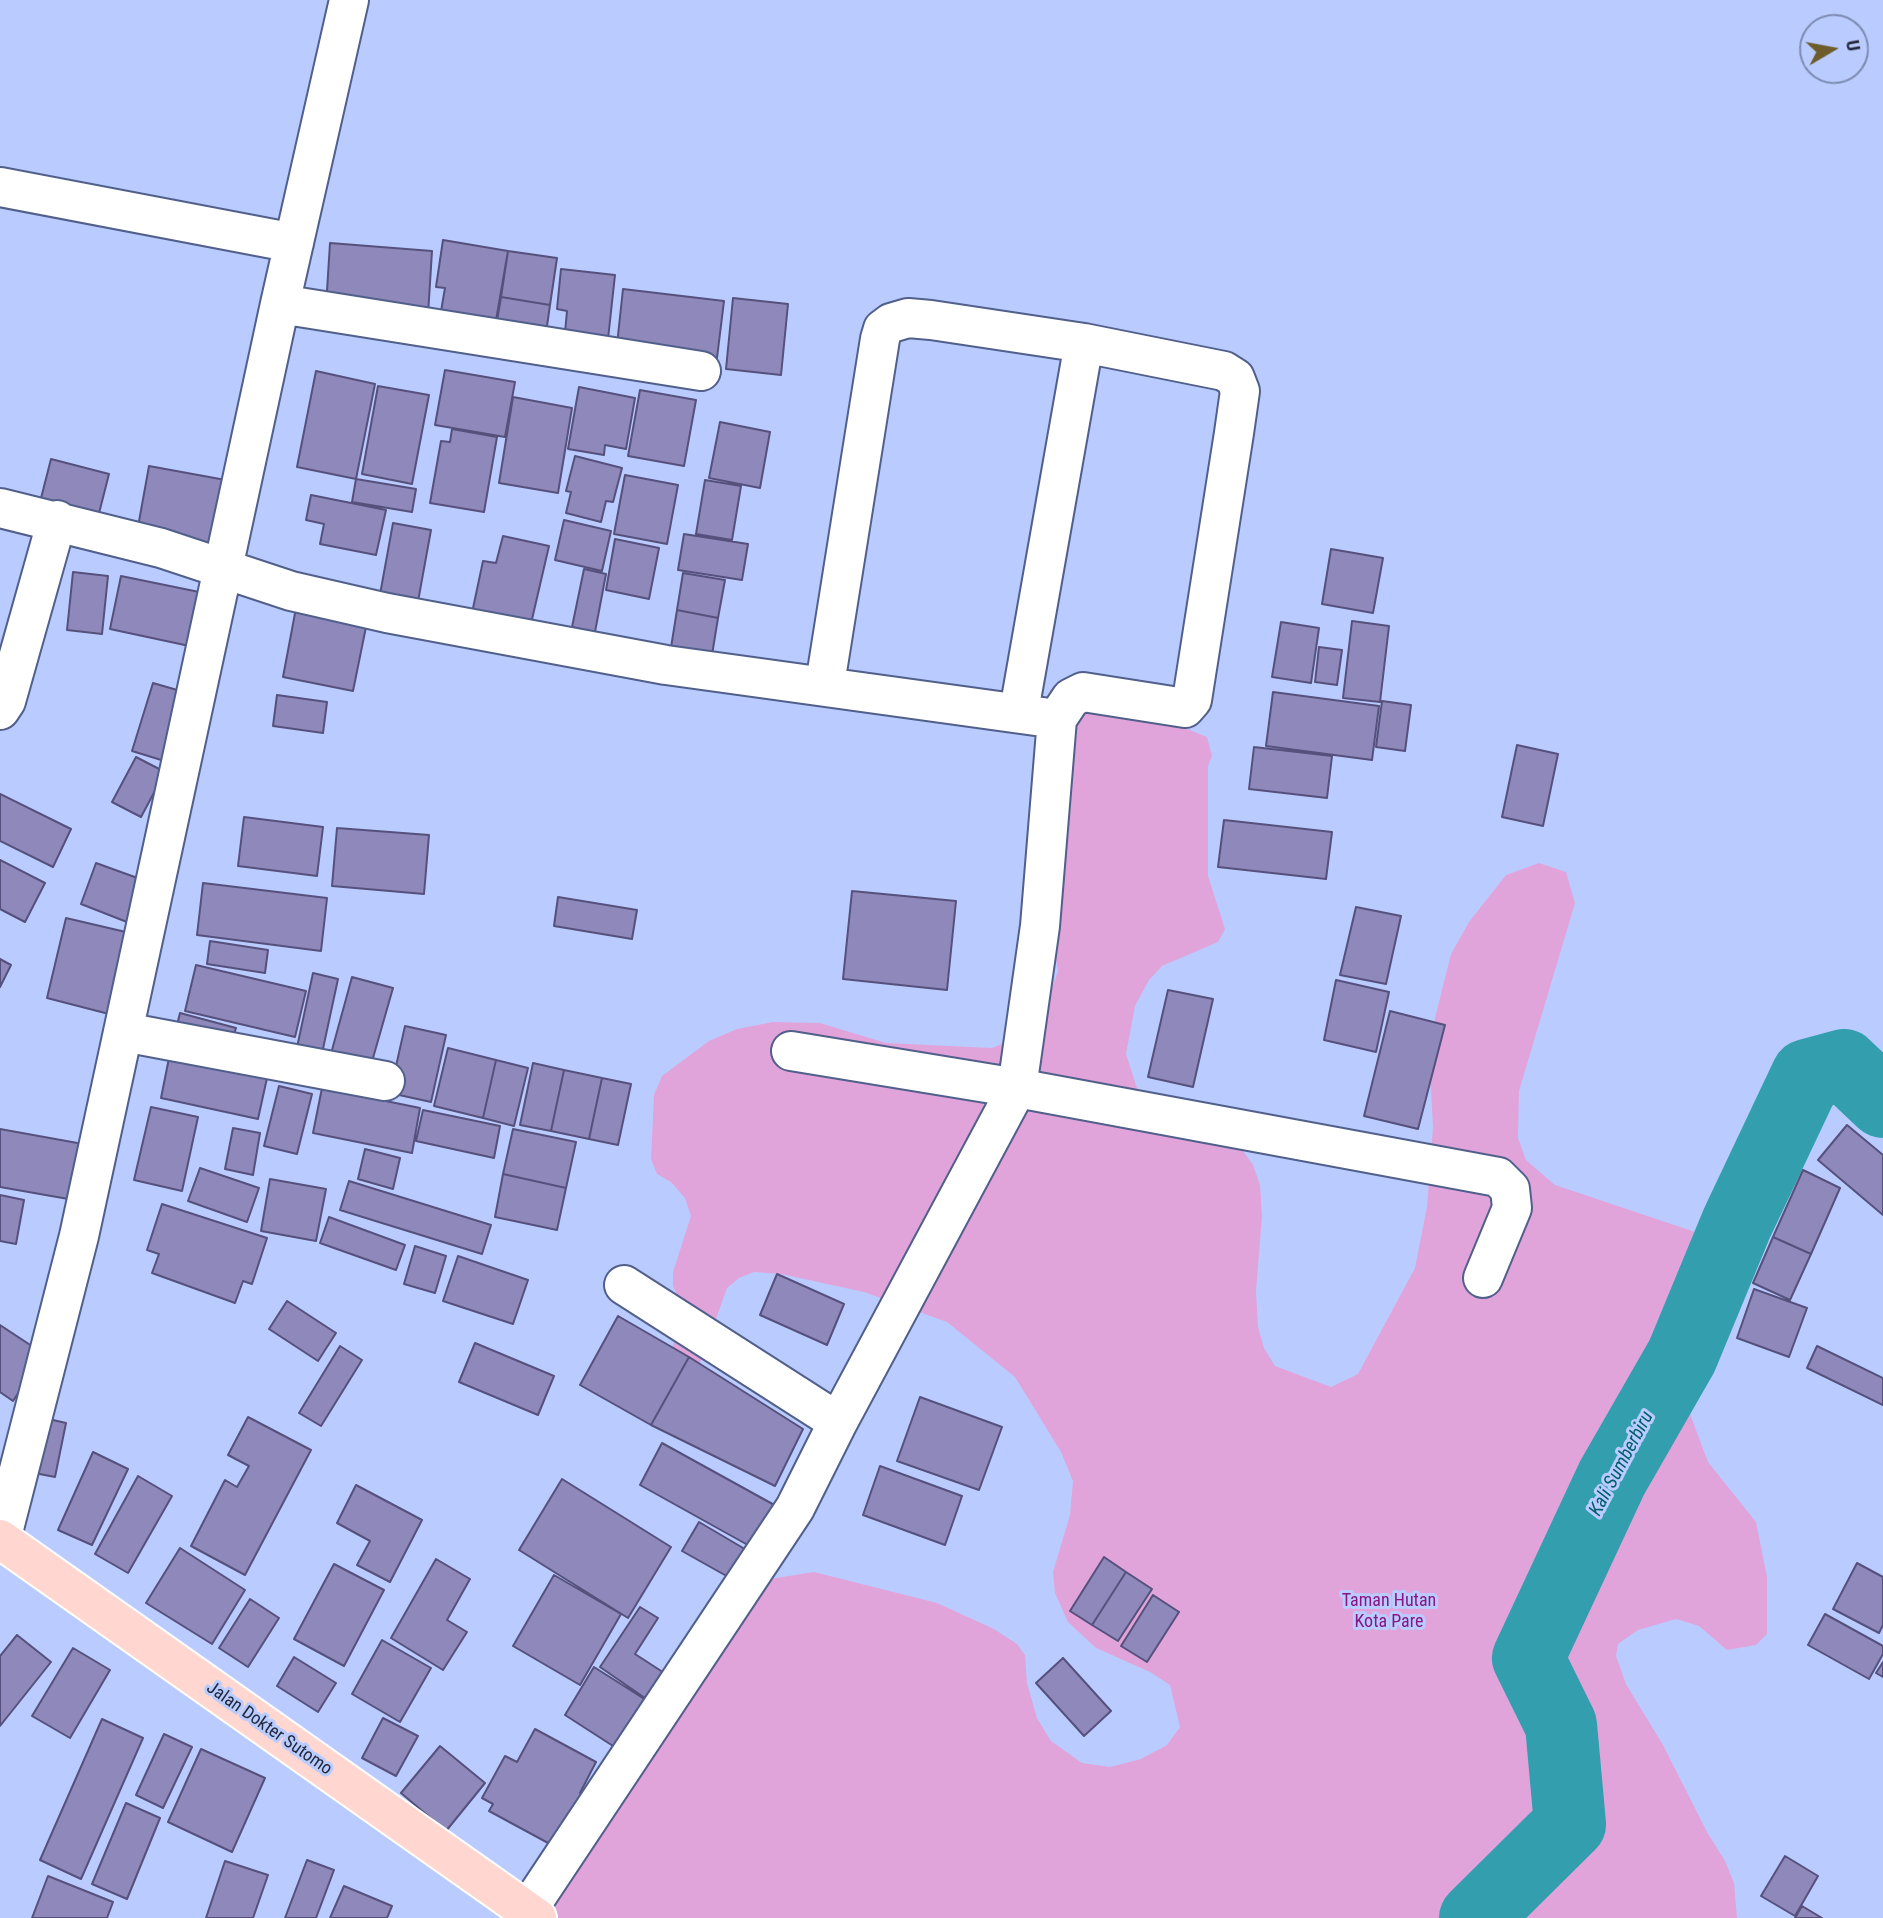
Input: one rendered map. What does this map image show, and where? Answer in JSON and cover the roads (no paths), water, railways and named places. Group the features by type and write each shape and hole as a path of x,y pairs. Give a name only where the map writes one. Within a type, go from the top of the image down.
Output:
{"main road":[{"name":"Jalan Dokter Sutomo","path":"0,1539 532,1914"}],"street":[{"path":"0,1539 79,1236 280,304 349,0"},
{"path":"0,187 294,243"},
{"path":"280,304 701,371"},
{"path":"532,1914 795,1508 838,1422 1017,1088 1040,926 1057,719 1072,698 1083,692 1181,708 1191,703 1240,391 1235,378 1224,371 1084,343 932,320 908,318 891,323 883,330 825,684"},
{"path":"1020,711 1084,343"},
{"path":"0,508 57,520 224,567 291,591 387,613 666,664 1020,711 1057,719"},
{"path":"0,709 6,701 57,520"},
{"path":"124,1032 385,1081"},
{"path":"791,1051 1017,1088 1498,1177 1510,1189 1512,1208 1483,1278"},
{"path":"624,1285 838,1422"}],"waterway":[{"name":"Kali Sumberbiru","path":"1475,1918 1570,1824 1561,1725 1528,1658 1612,1478 1682,1356 1737,1223 1807,1075 1844,1065 1883,1102"}],"park label":[{"name":"Taman Hutan Kota Pare","path":"1389,1611"}]}
